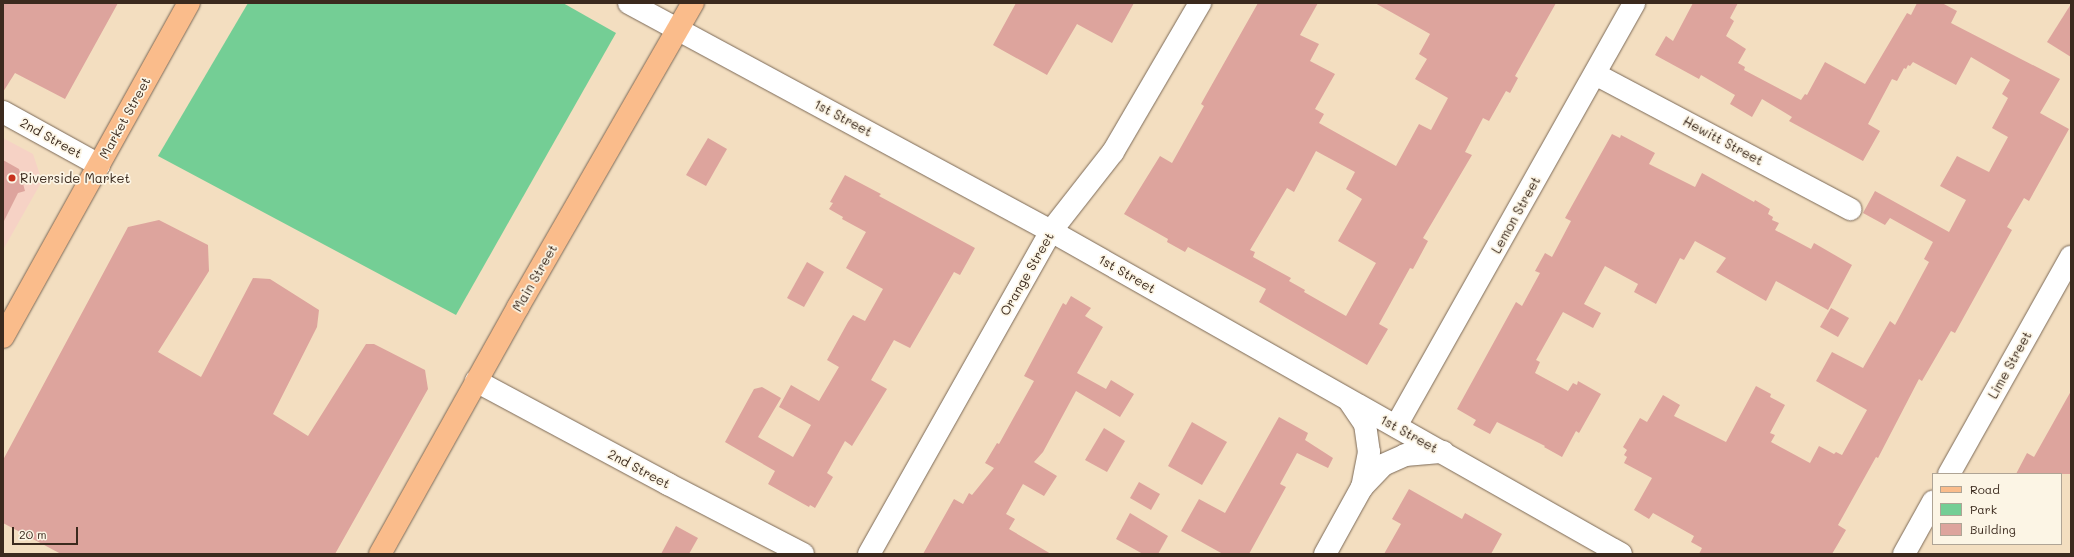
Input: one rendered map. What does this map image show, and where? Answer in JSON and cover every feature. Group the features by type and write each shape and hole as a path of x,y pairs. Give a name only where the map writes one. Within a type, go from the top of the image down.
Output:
{"main road":[{"name":"Market Street","path":"3,337 189,3"},
{"name":"Main Street","path":"380,554 476,381 693,3"}],"street":[{"name":"1st Street","path":"629,3 1051,231 1621,554"},
{"name":"Orange Street","path":"869,554 1051,231 1113,152 1200,3"},
{"name":"Lemon Street","path":"1396,426 1634,3"},
{"name":"Hewitt Street","path":"1595,74 1850,209"},
{"name":"2nd Street","path":"3,112 99,165"},
{"name":"Lime Street","path":"1950,473 2071,257"},
{"name":"2nd Street","path":"476,381 668,484 803,554"},
{"path":"1348,399 1365,424 1369,452 1362,487"},
{"path":"1325,554 1362,487 1383,465 1405,455 1443,452"},
{"path":"1904,554 1932,504"}],"shaded area":[{"path":"3,138 33,154 42,181 3,250"}],"green space":[{"path":"248,3 563,3 616,33 456,315 158,156"}],"building":[{"path":"3,3 118,3 65,99 15,73 3,92"},
{"path":"1016,3 1134,3 1112,43 1077,24 1047,75 993,45"},
{"path":"1258,3 1318,3 1300,35 1319,44 1310,61 1335,74 1315,109 1324,114 1319,123 1396,166 1419,124 1431,130 1448,98 1415,79 1427,59 1419,54 1430,34 1375,3 1556,3 1515,76 1518,78 1510,93 1506,91 1489,121 1483,118 1465,152 1472,155 1423,238 1428,241 1413,269 1410,268 1379,324 1388,329 1367,365 1259,302 1266,289 1188,247 1185,252 1167,242 1168,239 1124,214 1160,156 1172,163 1204,106 1201,104","holes":["1316,151 1355,172 1346,189 1362,199 1338,241 1376,263 1346,316 1304,292 1305,290 1289,281 1291,278 1253,257 1255,252 1250,250 1287,188 1294,192"]},
{"path":"1693,3 1738,3 1730,18 1734,21 1726,36 1746,49 1738,63 1745,67 1744,70 1801,100 1805,94 1807,95 1825,62 1865,84 1907,13 1911,15 1917,3 1942,3 1957,11 1951,23 2060,79 2040,113 2069,129 2029,201 2024,198 2007,227 2012,230 1955,333 1951,331 1922,381 1919,379 1878,458 1876,457 1838,525 1846,530 1832,554 1699,554 1702,548 1691,542 1694,536 1653,513 1649,519 1634,510 1652,478 1624,463 1627,457 1624,455 1627,450 1623,447 1640,418 1647,422 1663,395 1680,405 1674,416 1726,442 1756,386 1771,394 1770,397 1785,405 1770,433 1775,435 1771,442 1810,463 1819,446 1834,454 1836,452 1842,455 1867,410 1816,381 1832,352 1863,368 1890,321 1895,325 1929,262 1924,259 1933,242 1890,218 1885,225 1863,213 1875,191 1949,232 1966,200 1940,186 1957,156 1989,172 2008,137 1992,128 2008,98 2002,94 2010,80 1971,57 1956,85 1913,62 1910,66 1908,65 1906,69 1904,68 1897,81 1892,79 1868,124 1880,131 1863,161 1789,121 1792,117 1762,99 1752,117 1730,104 1735,95 1701,75 1699,79 1655,55 1666,36 1673,41"},
{"path":"2071,4 2071,57 2047,42"},
{"path":"1612,134 1620,138 1621,135 1655,153 1649,164 1695,187 1702,173 1754,202 1755,200 1770,209 1768,214 1773,217 1772,220 1779,223 1775,230 1811,249 1814,243 1852,265 1828,310 1776,281 1766,301 1716,272 1726,258 1695,241 1684,260 1680,258 1656,304 1634,292 1638,284 1605,266 1584,304 1601,313 1593,328 1563,312 1536,360 1540,362 1535,373 1568,391 1573,383 1577,385 1578,381 1601,394 1579,433 1576,431 1562,457 1544,447 1545,446 1497,422 1490,434 1473,425 1476,420 1457,409 1516,302 1522,306 1540,273 1535,271 1545,253 1552,257 1571,221 1565,218"},
{"path":"708,138 727,149 706,186 686,175"},
{"path":"3,160 19,169 25,191 18,193 3,223"},
{"path":"845,175 881,194 879,196 975,248 960,275 954,272 910,348 894,340 871,380 887,389 852,446 845,441 827,473 833,477 815,508 810,505 809,507 768,484 775,471 725,442 754,389 762,387 781,398 758,437 793,457 811,425 779,407 791,385 819,401 839,367 827,360 848,322 853,315 865,321 883,289 846,268 866,232 842,219 843,217 829,209 833,203 830,202"},
{"path":"159,220 208,245 209,271 158,352 201,377 253,278 270,279 319,310 317,327 273,414 308,436 366,344 374,344 425,370 428,389 335,554 61,554 3,523 3,460 128,227"},
{"path":"807,262 824,272 804,307 787,298"},
{"path":"1071,296 1091,308 1085,316 1103,327 1077,373 1106,389 1111,380 1134,394 1120,417 1076,391 1043,452 1034,462 1057,476 1044,496 1023,484 1006,514 1015,519 1009,529 1051,554 923,554 954,499 963,504 969,493 972,495 994,468 985,463 997,443 999,444 1034,381 1024,376 1063,303 1066,305"},
{"path":"1831,308 1849,318 1838,337 1820,327"},
{"path":"2071,391 2071,474 2017,473 2027,453 2034,457"},
{"path":"1279,417 1308,433 1305,440 1333,458 1328,468 1297,453 1280,484 1286,487 1249,554 1223,554 1181,531 1199,499 1225,513"},
{"path":"1192,422 1227,442 1202,485 1168,466"},
{"path":"1104,428 1125,441 1107,472 1085,460"},
{"path":"1139,482 1160,494 1151,510 1130,498"},
{"path":"1409,489 1462,519 1465,513 1502,534 1491,554 1384,554 1401,524 1392,519"},
{"path":"1130,513 1168,536 1158,554 1143,554 1116,539"},
{"path":"676,526 698,538 689,554 661,554"}],"place":[{"name":"Riverside Market","path":"12,178"}]}
